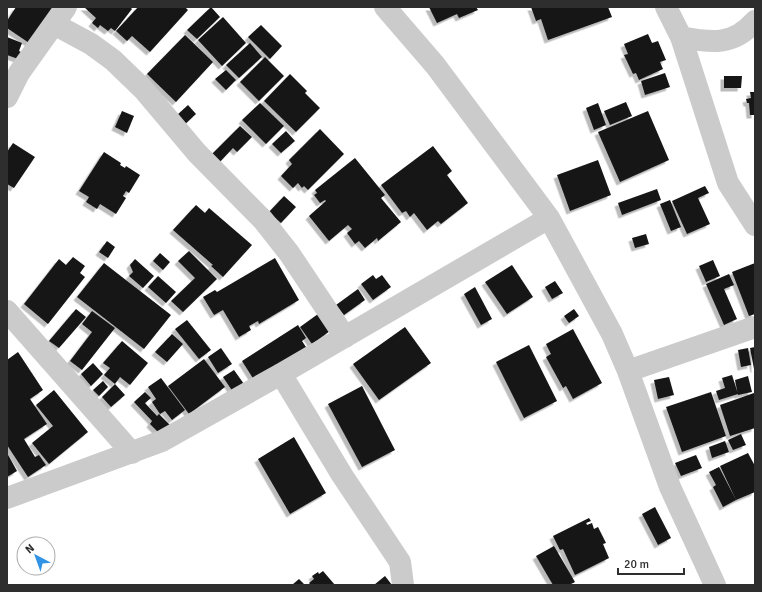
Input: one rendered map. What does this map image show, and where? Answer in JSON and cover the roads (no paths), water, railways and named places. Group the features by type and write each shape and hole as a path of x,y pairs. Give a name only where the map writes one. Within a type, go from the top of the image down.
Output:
{"street":[{"path":"385,7 435,65 549,218 612,334 628,370 670,488 715,585"},
{"path":"666,7 681,38 728,183 755,225"},
{"path":"7,97 13,71 60,16 91,44 113,60 143,88 197,153 263,220 285,247 344,337"},
{"path":"681,38 706,42 729,40 746,31 755,21"},
{"path":"7,498 162,441 281,374 549,218"},
{"path":"7,311 132,453"},
{"path":"628,370 755,327"},
{"path":"281,374 342,475 400,562 403,585"}]}
